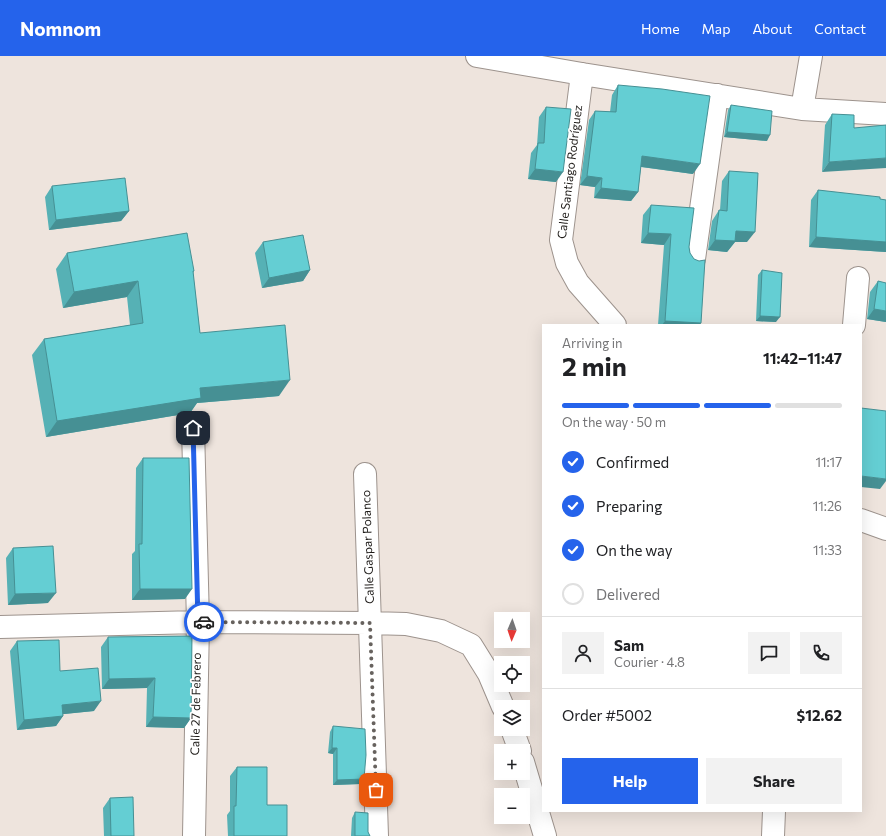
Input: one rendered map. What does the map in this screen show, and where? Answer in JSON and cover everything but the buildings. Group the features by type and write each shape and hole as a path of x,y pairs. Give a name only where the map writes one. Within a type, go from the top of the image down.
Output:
{"street":[{"path":"477,56 802,109 886,114"},
{"path":"802,109 811,56"},
{"name":"Calle Santiago Rodríguez","path":"582,74 561,240 567,263 578,283 614,324"},
{"path":"694,259 717,95"},
{"path":"854,324 858,278"},
{"name":"Calle 27 de Febrero","path":"193,428 198,622 194,836"},
{"name":"Calle Gaspar Polanco","path":"365,474 377,836"},
{"path":"862,520 886,529"},
{"path":"0,627 198,622 406,624 441,631 471,645 489,674 500,700"},
{"path":"528,780 545,836"},
{"path":"773,836 774,812"}],"way so far":[{"path":"204,622 370,623 376,790"}],"route":[{"path":"193,428 198,622 204,622"}]}
